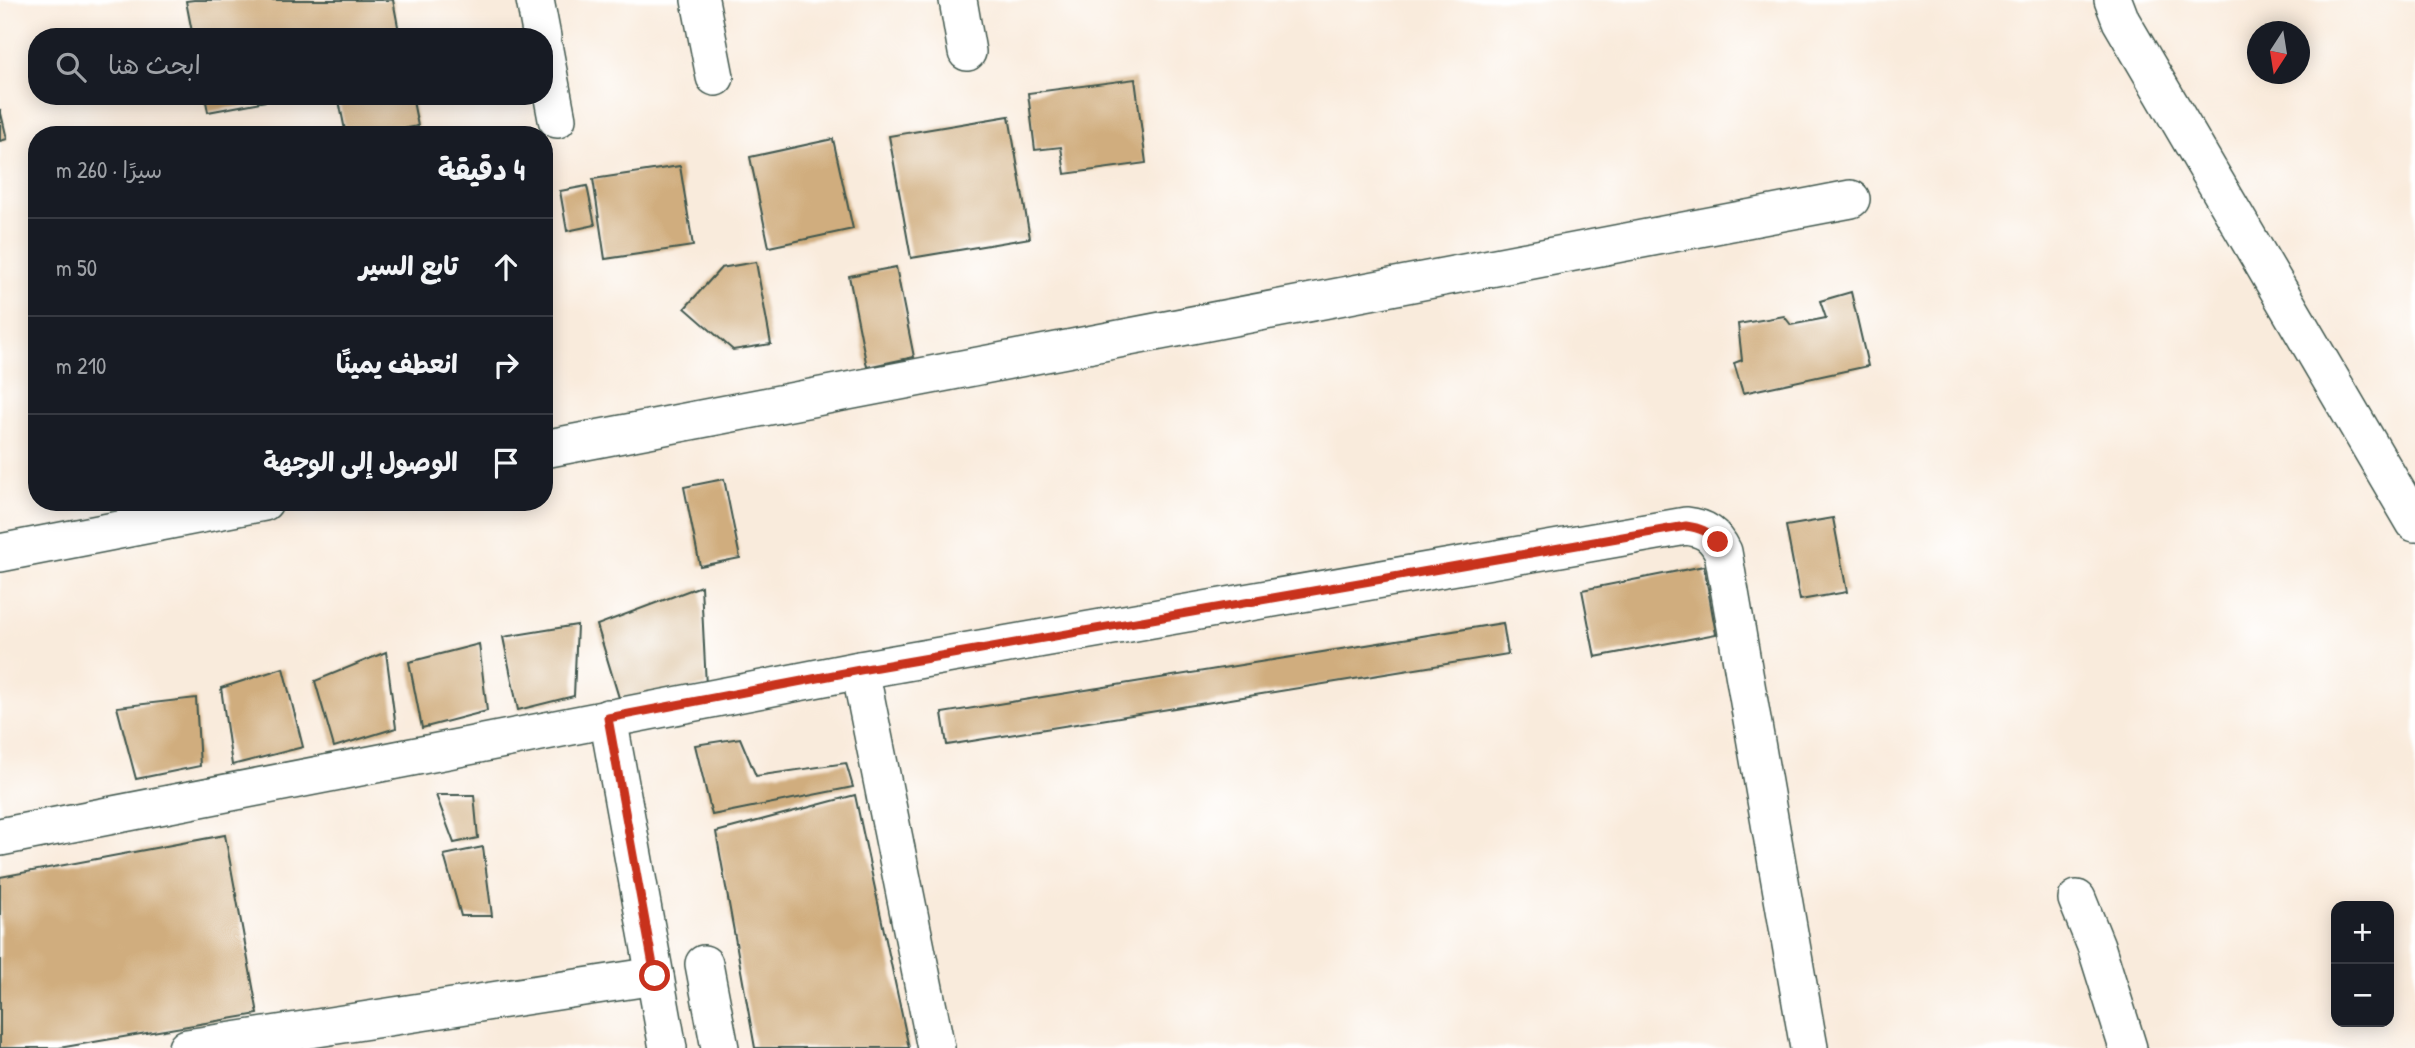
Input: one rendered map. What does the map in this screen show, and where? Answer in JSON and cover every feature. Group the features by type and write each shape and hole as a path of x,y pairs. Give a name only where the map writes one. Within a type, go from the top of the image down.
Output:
{"street":[{"path":"535,0 540,28"},
{"path":"700,0 715,77"},
{"path":"958,0 967,52"},
{"path":"2113,0 2121,21 2415,523"},
{"path":"553,98 557,119"},
{"path":"553,447 1851,199"},
{"path":"0,552 216,511"},
{"path":"0,837 860,670 1686,526 1709,532 1723,552 1809,1048"},
{"path":"860,670 936,1048"},
{"path":"608,718 668,1048"},
{"path":"2077,899 2100,958 2128,1048"},
{"path":"704,964 720,1048"},
{"path":"187,1048 655,976"}],"building":[{"path":"393,0 398,28 191,28 186,1"},
{"path":"1135,79 1146,163 1065,174 1061,147 1035,150 1028,93"},
{"path":"207,105 245,105 208,112"},
{"path":"340,105 414,105 418,126 344,126"},
{"path":"0,109 7,139 0,141"},
{"path":"1009,116 1030,238 911,258 889,136"},
{"path":"833,139 853,229 769,247 750,157"},
{"path":"680,166 693,246 605,259 593,179"},
{"path":"587,186 595,225 567,231 560,191"},
{"path":"756,262 771,344 733,350 685,308 721,268"},
{"path":"896,267 914,357 867,367 849,276"},
{"path":"1851,292 1868,366 1743,393 1734,363 1742,360 1738,324 1784,316 1791,325 1826,318 1820,301"},
{"path":"724,479 740,558 700,566 684,487"},
{"path":"1833,518 1847,592 1800,600 1786,526"},
{"path":"1704,566 1716,634 1595,657 1582,590"},
{"path":"701,586 706,686 620,701 597,625"},
{"path":"1503,623 1508,654 947,745 942,713"},
{"path":"577,625 574,696 518,710 503,637"},
{"path":"479,644 487,711 422,728 409,662"},
{"path":"386,652 396,728 334,747 315,681"},
{"path":"283,668 303,747 232,765 221,688"},
{"path":"196,698 200,766 136,779 117,707"},
{"path":"740,738 756,776 846,763 853,787 712,815 695,745"},
{"path":"436,795 474,795 478,838 454,843"},
{"path":"855,795 909,1048 755,1048 716,832"},
{"path":"225,835 258,1014 59,1048 0,1048 0,877"},
{"path":"483,847 492,916 461,916 444,855"}],"route":[{"path":"655,976 608,718 860,670 1686,526 1709,532 1718,542"}]}
